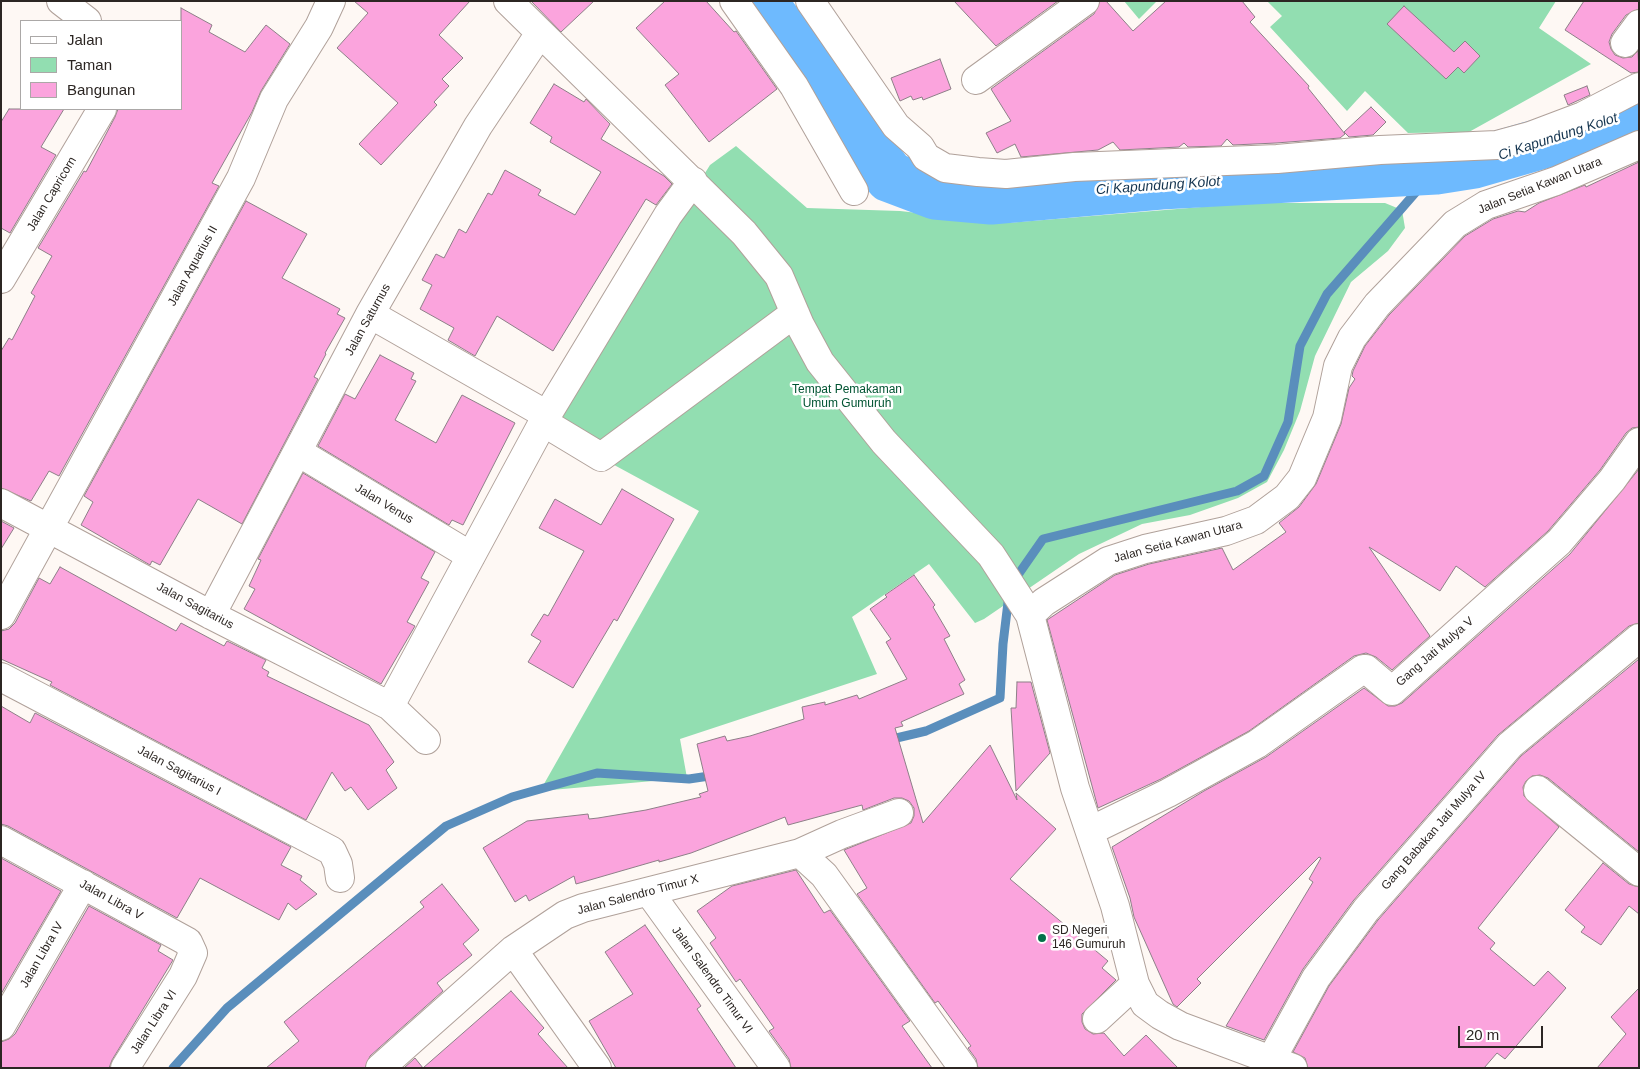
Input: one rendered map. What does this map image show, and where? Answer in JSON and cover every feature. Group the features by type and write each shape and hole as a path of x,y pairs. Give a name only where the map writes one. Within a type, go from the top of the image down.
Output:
{"street":[{"path":"61,1 86,20"},
{"name":"Jalan Aquarius II","path":"1,615 241,178 274,99 319,27 331,1"},
{"path":"508,1 744,233 779,276 820,362 884,442 991,555 1026,609 1075,788 1115,906 1136,984 1145,1004 1180,1026 1282,1064"},
{"path":"734,1 794,86 854,190"},
{"path":"810,1 896,126 920,147 926,157 946,168 978,172 1006,174 1074,167 1278,159 1380,150 1497,145 1530,136 1583,116 1639,87"},
{"path":"976,80 1085,1"},
{"name":"Jalan Saturnus","path":"211,615 370,314 478,126 540,32"},
{"name":"Jalan Capricorn","path":"1,279 101,110"},
{"name":"Jalan Setia Kawan Utara","path":"1026,609 1044,602 1108,561 1145,549 1226,531 1256,520 1286,497 1302,478 1327,418 1338,366 1352,338 1377,305 1455,224 1486,205 1556,181 1639,145"},
{"path":"390,706 545,419 668,215 693,181"},
{"path":"370,314 545,419 601,457 795,313"},
{"name":"Gang Jati Mulya V","path":"1090,832 1168,793 1257,744 1363,669 1366,669 1392,690 1559,542 1612,480 1639,442"},
{"name":"Jalan Venus","path":"298,452 471,556"},
{"name":"Jalan Sagitarius","path":"1,503 211,615 390,706 426,740"},
{"name":"Gang Babakan Jati Mulya IV","path":"1282,1064 1316,978 1366,910 1510,745 1639,638"},
{"name":"Jalan Sagitarius I","path":"1,677 332,851 338,864 340,878"},
{"path":"1538,790 1639,872"},
{"name":"Jalan Salendro Timur X","path":"380,1068 513,950 565,915 583,908 800,853 842,834 899,813"},
{"name":"Jalan Libra V","path":"1,840 188,942 193,953 184,976"},
{"path":"800,853 824,875 963,1068"},
{"name":"Jalan Libra IV","path":"1,1026 83,884"},
{"name":"Jalan Salendro Timur VI","path":"649,892 776,1068"},
{"path":"513,950 597,1068"},
{"name":"Jalan Libra VI","path":"125,1068 184,976"},
{"path":"1097,1019 1136,984"}],"green space":[{"path":"1124,1 1157,1 1139,19"},
{"path":"1267,1 1556,1 1539,28 1591,64 1469,132 1408,133 1365,91 1347,111 1270,27 1282,16"},
{"name":"Tempat Pemakaman Umum Gumuruh","path":"736,146 807,208 900,211 1007,223 1250,203 1385,203 1402,210 1405,228 1388,251 1351,282 1315,356 1300,411 1284,450 1267,482 1238,498 1190,515 1142,524 1079,554 984,619 975,623 929,564 852,617 877,674 680,739 687,778 540,791 699,511 546,428 710,165"}],"building":[{"path":"354,1 470,1 439,35 463,58 442,79 449,86 434,102 437,105 381,165 359,144 398,103 337,48 368,13"},
{"path":"531,1 594,1 561,32"},
{"path":"665,1 706,1 734,32 736,31 777,89 709,142 665,85 679,74 636,28"},
{"path":"954,1 1058,1 996,46"},
{"path":"1100,1 1106,1 1133,31 1166,1 1242,1 1255,17 1250,22 1309,86 1308,88 1345,134 1340,138 1276,143 1233,145 1227,139 1221,146 1188,147 1184,143 1179,147 1120,150 1113,142 1098,150 1021,157 1015,144 997,153 986,133 1011,121 991,89 1094,14"},
{"path":"1584,1 1639,1 1639,9 1626,15 1612,34 1609,42 1615,55 1623,58 1632,57 1638,51 1639,72 1631,73 1565,30"},
{"path":"1404,6 1454,52 1465,41 1480,56 1464,73 1458,67 1446,79 1387,24"},
{"path":"181,8 212,25 209,32 245,52 266,25 290,44 261,91 252,112 212,183 219,186 59,476 49,471 31,501 1,488 1,351 9,338 12,340 35,296 31,293 52,256 38,248 84,171 86,172 118,110 182,110"},
{"path":"940,59 951,89 923,100 922,97 913,100 911,96 900,101 891,78"},
{"path":"554,84 584,102 586,99 610,124 601,139 664,176 672,184 656,205 646,199 553,351 497,316 475,356 448,340 454,328 420,309 432,285 422,280 436,254 444,258 459,229 466,233 488,193 492,195 505,170 541,190 538,195 575,215 601,172 550,142 552,137 530,123"},
{"path":"1587,86 1590,95 1568,105 1564,95"},
{"path":"1371,107 1386,122 1373,135 1349,137 1344,132"},
{"path":"9,109 63,110 41,147 56,155 10,233 1,228 1,122"},
{"path":"1639,162 1639,427 1632,428 1626,433 1600,470 1548,531 1485,587 1456,566 1440,591 1369,547 1430,636 1392,670 1376,657 1366,653 1354,656 1249,731 1161,779 1098,808 1047,620 1115,575 1149,564 1222,548 1233,570 1286,532 1279,523 1299,507 1316,484 1341,424 1349,388 1355,379 1352,376 1353,371 1365,346 1389,315 1465,236 1493,219 1518,211 1525,212 1539,203 1585,185 1586,187"},
{"path":"246,201 307,234 282,278 340,309 337,314 345,318 314,377 318,379 242,524 198,499 160,565 152,561 150,565 81,525 93,502 84,496"},
{"path":"380,355 414,373 411,379 416,381 395,420 436,443 462,395 515,423 463,525 452,520 449,525 318,446 345,394 355,399"},
{"path":"1639,469 1639,623 1629,626 1498,735 1353,901 1303,969 1264,1040 1226,1026 1313,882 1309,879 1321,858 1319,857 1197,979 1201,983 1177,1007 1173,1004 1134,917 1130,898 1112,847 1204,791 1266,757 1364,688 1388,706 1402,703 1570,554"},
{"path":"303,473 435,552 421,578 429,582 407,622 415,626 381,684 244,609 255,589 249,586 261,560 258,559"},
{"path":"622,489 674,519 617,621 614,619 573,688 528,662 541,641 531,635 544,614 548,616 584,551 539,528 555,499 601,525"},
{"path":"1,521 14,528 1,549"},
{"path":"60,567 176,631 181,623 224,646 227,641 266,660 262,668 269,672 267,676 369,725 394,762 386,770 397,788 368,810 351,787 345,791 332,772 306,820 50,685 52,682 1,659 1,631 9,629 15,623 39,578 50,584"},
{"path":"914,575 935,605 933,607 950,636 944,639 965,680 959,684 964,694 901,722 903,726 895,728 923,823 990,745 1017,800 1016,793 1056,829 1010,879 1108,961 1102,968 1116,980 1082,1014 1082,1022 1085,1029 1093,1034 1104,1033 1124,1056 1146,1035 1178,1068 978,1068 976,1059 968,1048 971,1046 938,1001 935,1003 857,894 867,888 844,850 911,823 914,816 914,808 909,801 902,798 894,798 863,810 862,805 788,825 785,817 691,853 659,862 659,860 576,884 574,876 529,901 526,895 515,902 483,848 527,821 588,814 589,819 598,818 646,810 701,797 699,794 708,791 697,744 725,736 727,741 750,736 804,719 802,707 825,702 825,705 857,695 859,699 907,679 886,642 891,639 870,609 887,597 885,595"},
{"path":"1639,659 1639,852 1548,778 1540,775 1532,776 1523,787 1524,796 1559,827 1478,928 1495,943 1490,949 1534,986 1548,971 1566,988 1505,1059 1497,1053 1484,1068 1308,1068 1305,1058 1293,1052 1329,986 1378,920 1521,756"},
{"path":"1017,682 1031,682 1050,753 1016,791 1011,708 1016,708"},
{"path":"1,706 30,723 35,713 291,847 281,865 302,876 300,880 317,894 296,910 288,903 279,920 200,878 177,918 8,826 1,824"},
{"path":"1,858 61,891 1,994"},
{"path":"1603,863 1629,884 1639,887 1639,914 1629,906 1601,945 1581,932 1585,927 1565,910"},
{"path":"796,870 824,913 830,910 910,1021 902,1026 932,1068 791,1068 789,1059 769,1031 774,1028 740,979 736,982 710,943 716,938 697,911 732,886"},
{"path":"442,884 479,930 463,944 472,955 437,983 443,991 370,1056 365,1068 266,1068 299,1041 284,1022 424,907 420,902"},
{"path":"89,906 161,945 158,951 173,960 109,1068 1,1068 1,1042 15,1034"},
{"path":"645,925 701,1006 697,1009 736,1068 616,1068 589,1021 633,994 605,952"},
{"path":"1639,988 1639,1068 1597,1068 1626,1034 1611,1017"},
{"path":"511,991 544,1028 538,1034 568,1068 423,1068"},
{"path":"415,1058 423,1068 404,1068"}],"waterway":[{"name":"Ci Kapundung Kolot","path":"761,1 890,177 935,194 991,199 1161,184 1436,169 1474,163 1575,134 1639,111"},
{"path":"1013,582 1043,539 1237,491 1264,476 1288,422 1300,346 1327,294 1436,169"},
{"path":"888,740 926,731 1000,698 1003,644 1009,594"},
{"path":"173,1068 227,1008 446,826 512,797 597,773 689,779 716,775"}],"place":[{"name":"SD Negeri 146 Gumuruh","path":"1042,938"}]}
